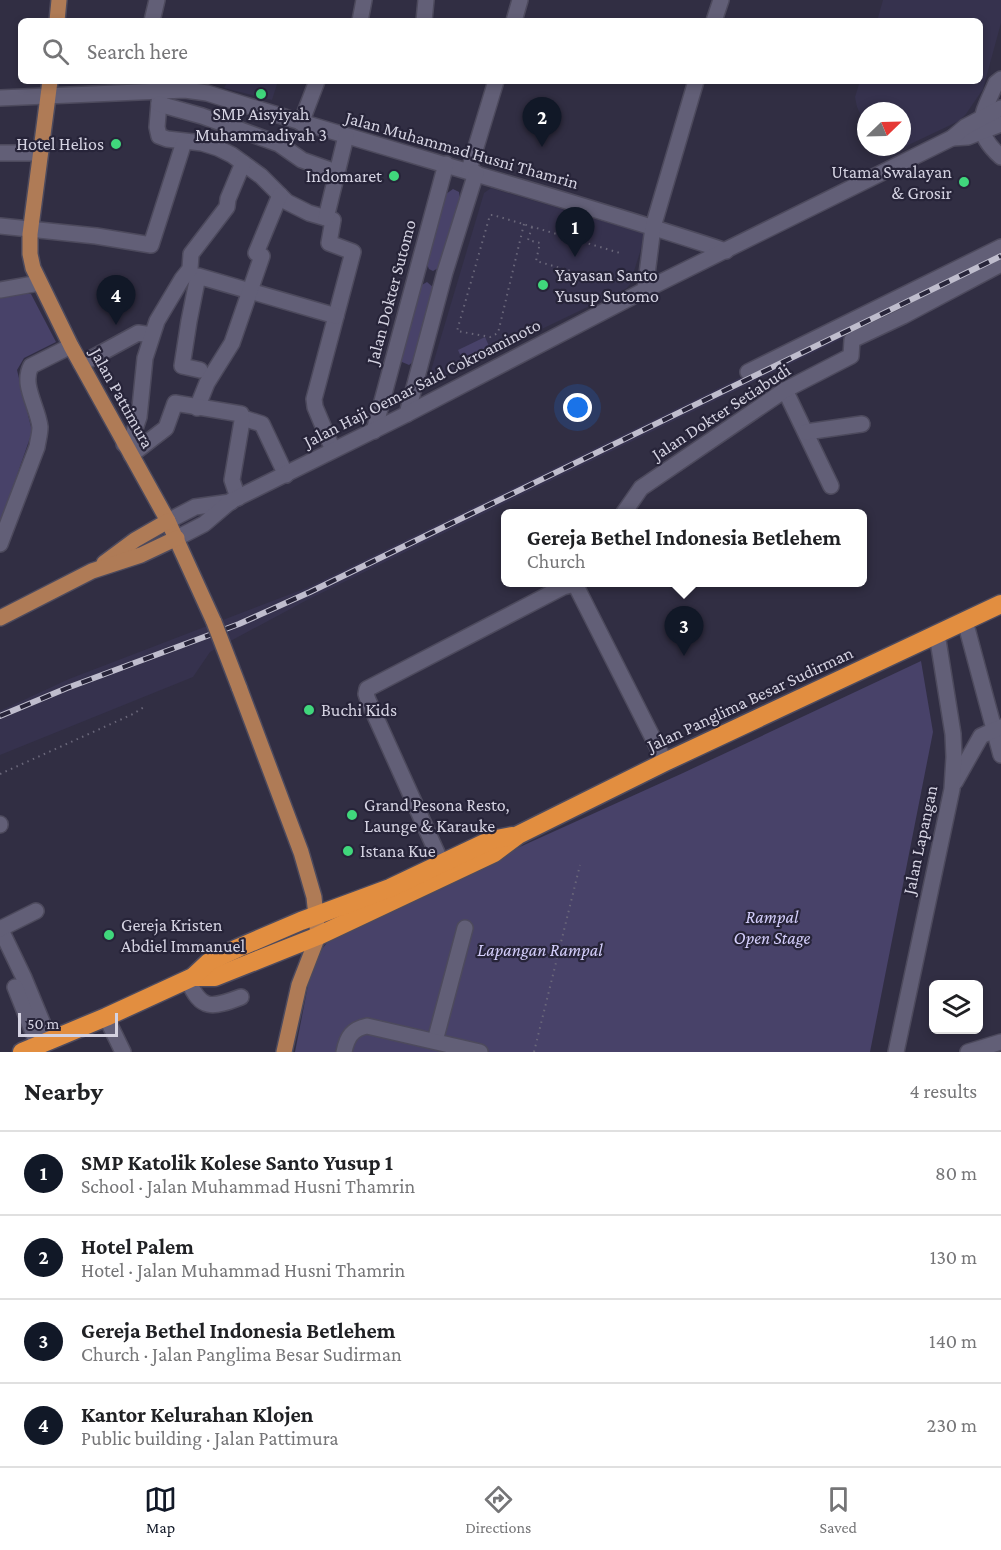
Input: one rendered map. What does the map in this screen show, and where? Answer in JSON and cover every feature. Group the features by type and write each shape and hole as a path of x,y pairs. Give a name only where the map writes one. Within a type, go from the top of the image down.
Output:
{"highway":[{"name":"Jalan Panglima Besar Sudirman","path":"190,979 215,977 318,936 494,853 518,835 665,762 1001,604"},
{"name":"Jalan Panglima Besar Sudirman","path":"35,1048 190,979 210,962 315,916 390,888 491,840 518,835"}],"main road":[{"path":"57,18 59,0"},
{"name":"Jalan Pattimura","path":"49,88 30,229 30,254 33,268 71,346 177,538"},
{"path":"92,572 135,540 168,521"},
{"path":"0,618 92,572 141,555 177,538 214,622 239,687 301,852 314,897 318,936 298,985 284,1052"}],"street":[{"path":"154,18 157,0"},
{"path":"361,18 364,0"},
{"path":"423,18 426,0"},
{"path":"515,18 520,0"},
{"path":"715,18 721,0"},
{"path":"1001,79 996,83 981,125 992,149 1001,157"},
{"path":"301,123 315,84"},
{"path":"407,414 495,84"},
{"path":"645,290 653,227 695,84"},
{"name":"Jalan Muhammad Husni Thamrin","path":"0,98 49,88 140,86 159,98 185,90 207,93 301,123 472,171 726,251"},
{"path":"333,450 315,407 314,399 353,254 351,250 329,243 333,221 287,202 271,184 243,163 218,148 159,136 157,127 159,98 279,144 316,167 336,172"},
{"name":"Jalan Haji Oemar Said Cokroaminoto","path":"177,538 204,524 235,500 374,431 645,290 952,138 968,137 1001,108"},
{"name":"Jalan Haji Oemar Said Cokroaminoto","path":"981,125 1001,124"},
{"path":"326,218 346,136"},
{"path":"0,226 96,236 151,245 184,142"},
{"path":"0,153 40,153"},
{"path":"128,449 140,417 145,358 157,321 190,269 191,255 227,207 243,163"},
{"name":"Jalan Dokter Sutomo","path":"374,431 446,164"},
{"path":"197,408 207,382 232,343 262,256 256,253 280,195"},
{"path":"748,372 1001,247"},
{"name":"Jalan Dokter Setiabudi","path":"626,509 641,488 785,390 851,356 852,340 1001,264"},
{"path":"200,370 182,366 198,276 336,316"},
{"path":"0,290 39,284"},
{"path":"81,364 138,333 152,335"},
{"path":"0,544 37,447 39,435 40,427 27,380 28,372 31,366 71,346"},
{"path":"785,390 831,486"},
{"path":"128,449 166,428 175,403 240,414 262,424 286,475"},
{"path":"235,500 232,480 243,417"},
{"path":"806,432 862,424"},
{"name":"Jalan Haji Oemar Said Cokroaminoto","path":"168,521 195,507 235,500"},
{"path":"442,864 368,700 367,689 561,587"},
{"path":"576,587 665,762"},
{"path":"965,621 998,728 1001,755"},
{"name":"Jalan Lapangan","path":"896,1052 952,789 953,735 937,634"},
{"path":"952,789 981,736 998,728"},
{"path":"35,1048 24,978 0,929 36,911"},
{"path":"435,1041 465,928"},
{"path":"190,979 194,994 212,1005 218,1006 241,997"},
{"path":"15,987 35,1048"},
{"path":"106,1017 123,1052"},
{"path":"344,1052 354,1030 367,1026 480,1052"},
{"path":"968,1052 996,1046"}],"path":[{"path":"524,224 498,333 490,337 458,331 489,217 493,215 532,226 620,253"},
{"path":"532,226 528,240 540,243 536,261 609,282"},
{"path":"0,774 144,707"},
{"path":"534,1052 580,865"}],"shaded area":[{"path":"883,0 1001,0 1001,23 983,89 959,121 911,144 911,102 857,102 857,107 855,97 859,84 983,84 983,18 878,18"},
{"name":"SMP Aisyiyah Muhammadiyah 3","path":"226,84 277,84 272,100 224,88"},
{"name":"Yayasan Santo Yusup Sutomo","path":"491,188 643,233 645,236 627,288 434,381 430,374 484,193"},
{"path":"1001,251 1001,261 307,600 210,652 193,677 0,755 0,711 69,679 309,587"}],"green space":[{"path":"453,189 459,192 460,201 440,267 433,271 429,269 426,262 446,194"},
{"path":"427,282 434,288 414,361 409,365 402,362 400,357 420,286"},
{"path":"3,294 31,294 56,342 24,358 17,370 31,435 0,524 0,296"},
{"path":"485,337 492,353 465,366 458,350"},
{"path":"921,661 933,732 870,1052 295,1052 311,970 319,953 333,935 387,907 683,773"}],"railway":[{"path":"0,716 67,688 239,624 310,592 1001,256"}],"place":[{"name":"SMP Aisyiyah Muhammadiyah 3","path":"261,94"},
{"name":"Hotel Helios","path":"116,144"},
{"name":"Hotel Palem","path":"542,147"},
{"name":"Indomaret","path":"394,176"},
{"name":"Utama Swalayan & Grosir","path":"964,182"},
{"name":"SMP Katolik Kolese Santo Yusup 1","path":"575,257"},
{"name":"Yayasan Santo Yusup Sutomo","path":"543,285"},
{"name":"Kantor Kelurahan Klojen","path":"116,325"},
{"name":"Gereja Bethel Indonesia Betlehem","path":"684,656"},
{"name":"Buchi Kids","path":"309,710"},
{"name":"Grand Pesona Resto, Launge & Karauke","path":"352,815"},
{"name":"Istana Kue","path":"348,851"},
{"name":"Gereja Kristen Abdiel Immanuel","path":"109,935"}],"park label":[{"name":"Rampal Open Stage","path":"772,927"},
{"name":"Lapangan Rampal","path":"540,950"}]}
